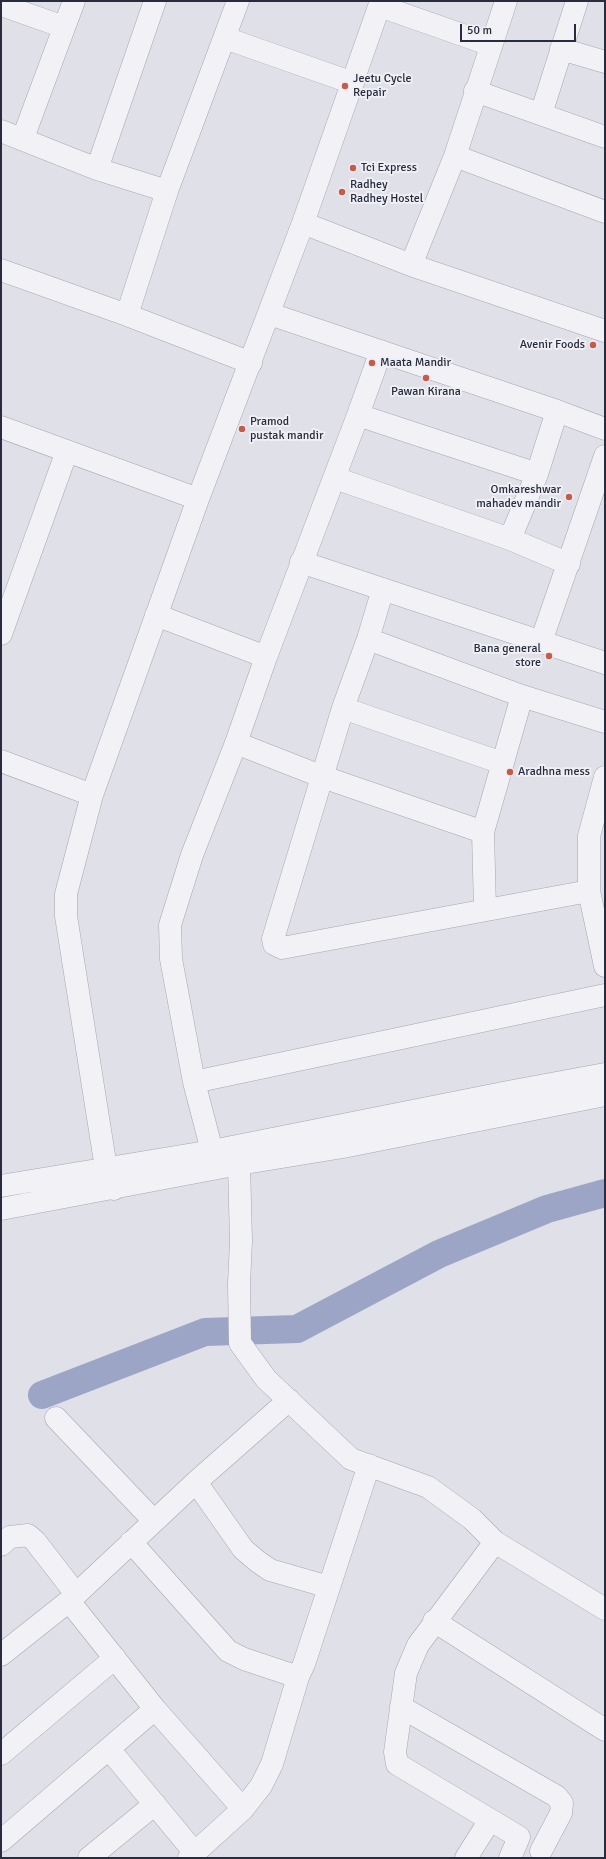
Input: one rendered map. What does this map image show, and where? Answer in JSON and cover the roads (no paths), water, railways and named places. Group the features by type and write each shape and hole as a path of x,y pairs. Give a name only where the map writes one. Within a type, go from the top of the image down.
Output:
{"street":[{"path":"23,138 74,1"},
{"path":"97,169 155,1"},
{"path":"127,315 167,191 238,1"},
{"path":"411,265 455,156 506,1"},
{"path":"541,114 577,1"},
{"path":"114,1188 106,1168 66,916 66,894 92,795 198,499 270,314 380,4 491,44"},
{"path":"1,5 64,28"},
{"path":"225,38 353,83"},
{"path":"561,49 605,62"},
{"path":"475,92 605,137"},
{"path":"1,131 23,138 97,169 167,191"},
{"path":"455,156 605,212"},
{"path":"303,223 411,265 605,331"},
{"path":"1,270 127,315 251,364"},
{"path":"270,314 605,429"},
{"path":"212,1151 194,1082 171,959 170,925 192,855 236,743 301,562 381,351"},
{"path":"510,539 536,474 556,411"},
{"path":"358,415 536,474"},
{"path":"1,427 198,499"},
{"path":"1,634 67,451"},
{"path":"541,642 605,456"},
{"path":"334,478 510,539 569,564"},
{"path":"301,562 605,664"},
{"path":"382,589 368,639 343,708 273,939 274,944 282,948 485,909 589,891"},
{"path":"156,615 266,657"},
{"path":"368,639 522,696 605,722"},
{"path":"485,909 483,832 522,696"},
{"path":"343,708 502,763"},
{"path":"236,743 323,777 483,832"},
{"path":"1,761 92,795"},
{"path":"605,777 589,836 589,891 605,966"},
{"path":"194,1082 605,995"},
{"path":"1,1186 212,1151 605,1074"},
{"path":"1,1209 239,1164 343,1147 605,1095"},
{"path":"239,1164 241,1241 239,1284 240,1343 266,1379 351,1459 428,1487 472,1519 495,1542 605,1609"},
{"path":"1,1655 72,1597 154,1520 289,1400"},
{"path":"56,1418 154,1520"},
{"path":"109,1749 155,1804 192,1855 243,1809 261,1786 272,1764 298,1677 304,1664 369,1465"},
{"path":"196,1482 243,1549 257,1561 270,1570 329,1587"},
{"path":"1,1545 10,1537 28,1535 35,1541 72,1597 116,1658 156,1709 243,1809"},
{"path":"131,1542 228,1651 244,1659 298,1677"},
{"path":"401,1707 556,1796 562,1803 561,1813 550,1854 397,1764 395,1752 401,1707 406,1673 418,1645 495,1542"},
{"path":"434,1622 605,1730"},
{"path":"1,1754 116,1658"},
{"path":"1,1841 156,1709"},
{"path":"89,1858 155,1804"},
{"path":"466,1858 490,1820"},
{"path":"510,1858 519,1837"}],"waterway":[{"path":"42,1395 205,1332 297,1329 439,1254 547,1209 605,1193"}],"place":[{"name":"Jeetu Cycle Repair","path":"345,86"},
{"name":"Tci Express","path":"353,168"},
{"name":"Radhey Radhey Hostel","path":"342,192"},
{"name":"Avenir Foods","path":"593,345"},
{"name":"Maata Mandir","path":"372,363"},
{"name":"Pawan Kirana","path":"426,378"},
{"name":"Pramod pustak mandir","path":"242,429"},
{"name":"Omkareshwar mahadev mandir","path":"569,497"},
{"name":"Bana general store","path":"549,656"},
{"name":"Aradhna mess","path":"510,772"}]}
